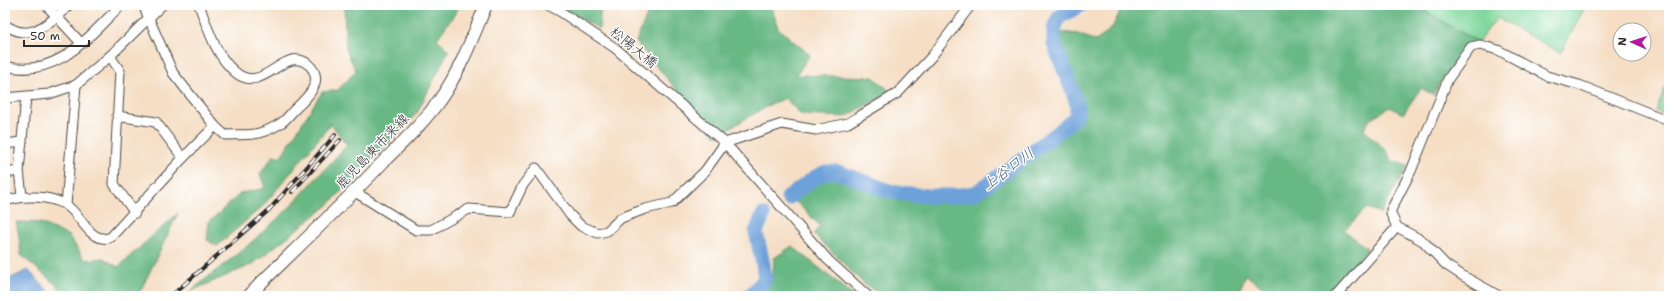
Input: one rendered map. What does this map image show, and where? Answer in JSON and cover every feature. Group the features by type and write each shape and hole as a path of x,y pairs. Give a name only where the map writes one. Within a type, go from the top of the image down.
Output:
{"main road":[{"name":"鹿児島東市来線","path":"249,296 355,192 410,135 440,100 450,85 486,5"}],"street":[{"path":"46,5 81,43"},
{"path":"5,25 23,33 37,28 57,17 69,5"},
{"path":"5,66 25,68 38,67 55,62 69,54 121,5"},
{"path":"142,5 173,73 215,126 225,135 258,133 282,123 311,93 314,86 315,76 313,70 299,59 285,62 264,76 249,78 242,76 235,72 227,63 211,37 199,5"},
{"path":"5,98 48,94 76,85 110,56 162,5"},
{"name":"松陽大橋","path":"548,5 615,48 725,143 828,260 868,296"},
{"path":"355,192 416,230 431,230 469,209 510,212 523,185 536,168 570,214 581,226 598,233 607,231 621,218 645,209 672,203 705,171 725,143 782,124 816,130 848,123 898,93 932,56 971,5"},
{"path":"1498,296 1457,273 1446,265 1422,241 1397,227 1391,214 1391,210 1426,135 1435,107 1448,79 1471,47 1476,45 1486,46 1498,50 1547,76 1579,85 1669,121"},
{"path":"110,56 120,71 114,184 135,213"},
{"path":"66,205 76,85"},
{"path":"22,196 19,171 26,97"},
{"path":"117,116 156,122 183,158"},
{"path":"5,201 22,196 45,198 66,205 91,232 101,239 111,237 135,213 183,158 215,126"},
{"path":"5,144 22,142"},
{"path":"5,173 19,171"},
{"path":"1336,296 1397,227"}],"green space":[{"path":"344,5 461,5 437,39 449,50 417,113 328,205 253,264 189,292 245,248 287,210 347,145 331,124 263,206 217,246 207,240 209,222 241,193 265,188 260,174 273,156 281,156 322,92 338,90 356,71 346,50"},
{"path":"559,5 601,5 599,29"},
{"path":"651,5 771,5 778,28 810,55 796,75 873,77 891,92 845,117 801,115 785,98 771,104 716,136 636,42"},
{"path":"1123,5 1426,5 1425,11 1478,42 1469,44 1444,76 1433,95 1421,88 1403,114 1390,107 1369,120 1364,130 1388,152 1390,160 1408,166 1381,213 1367,208 1344,230 1368,249 1327,296 1274,296 1246,275 1237,296 884,296 864,284 814,234 820,226 794,200 813,184 826,177 841,177 890,195 922,201 963,201 984,194 1076,124 1083,111 1081,94 1059,45 1060,32 1078,34 1096,41 1112,28"},
{"path":"1426,5 1586,5 1561,53 1497,18 1478,42 1425,11"},
{"path":"1669,79 1669,117 1656,111"},
{"path":"178,213 141,290 136,296 69,296 21,255 16,222 41,223 69,236 85,260 103,258 118,267"},
{"path":"792,246 854,296 757,296 773,276 774,258"}],"water":[{"path":"28,270 53,296 5,296 5,281"}],"waterway":[{"name":"上谷口川","path":"788,198 814,178 826,172 838,172 892,192 927,196 954,196 975,193 1066,126 1076,116 1076,100 1054,44 1054,29 1059,17 1081,5"},
{"name":"上谷口川","path":"748,296 752,294 765,279 756,232 763,215"}],"railway":[{"path":"171,296 269,210 335,135"},
{"path":"292,192 340,140"}]}
